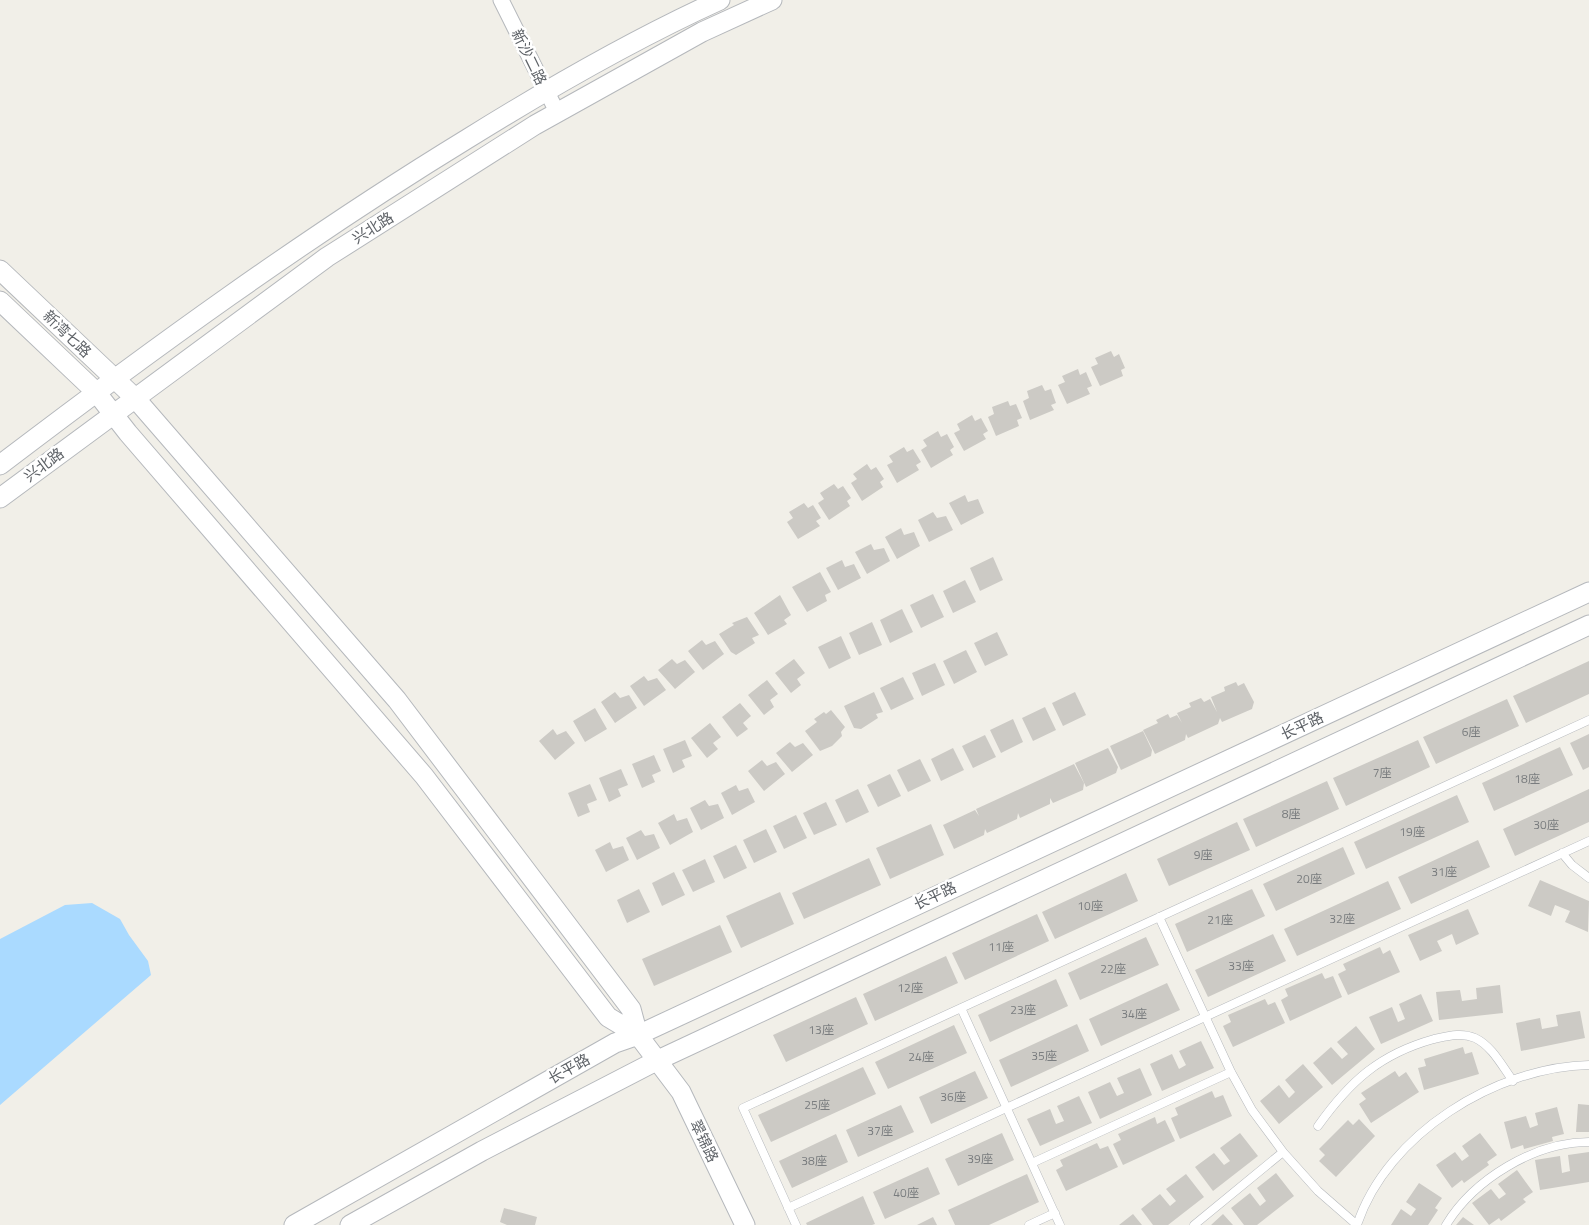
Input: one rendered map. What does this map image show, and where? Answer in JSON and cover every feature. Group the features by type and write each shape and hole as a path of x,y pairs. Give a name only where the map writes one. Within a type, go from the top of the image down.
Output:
{"street":[{"name":"新沙二路","path":"502,0 545,91 558,114"},
{"name":"兴北路","path":"0,464 247,283 384,190 545,91 720,0"},
{"name":"兴北路","path":"0,498 327,257 535,125 558,114 702,32 772,0"},
{"name":"新湾七路","path":"0,270 135,398 398,700 631,1009 638,1035"},
{"name":"新湾七路","path":"0,301 96,392 112,415 424,776 608,1017 638,1035"},
{"name":"长平路","path":"294,1225 615,1043 638,1035 1589,592"},
{"name":"长平路","path":"350,1225 482,1151 658,1060 1589,626"},
{"name":"翠锦路","path":"638,1035 681,1092 745,1225"}],"lane":[{"path":"796,1225 743,1108 1589,720"},
{"path":"788,1208 1589,841"},
{"path":"1562,853 1572,865 1589,878"},
{"path":"1159,917 1231,1072 1252,1110 1283,1152 1318,1191 1357,1225 1380,1180 1404,1149 1433,1123 1466,1102 1513,1080 1541,1071 1589,1065"},
{"path":"962,1008 1060,1225"},
{"path":"1318,1126 1337,1099 1360,1076 1380,1062 1416,1044 1448,1036 1461,1034 1474,1037 1486,1045 1513,1080"},
{"path":"1032,1163 1231,1072"},
{"path":"1446,1225 1451,1216 1472,1193 1496,1173 1523,1158 1553,1147 1589,1142"},
{"path":"1194,1225 1283,1152"},
{"path":"1030,1225 1055,1213"}],"water":[{"path":"92,903 120,919 148,961 151,975 0,1105 0,939 65,905"}],"building":[{"path":"1111,351 1114,357 1119,354 1125,368 1121,370 1123,376 1100,386 1091,367 1098,364 1095,358"},
{"path":"1078,369 1080,375 1086,372 1092,386 1087,388 1090,394 1067,404 1058,385 1065,382 1062,376"},
{"path":"1042,385 1045,391 1051,389 1056,403 1051,405 1054,410 1030,420 1023,401 1029,398 1027,391"},
{"path":"1008,401 1010,406 1016,404 1022,418 1017,420 1019,426 996,436 988,417 994,414 992,407"},
{"path":"972,415 975,421 981,418 988,431 983,434 986,439 964,451 954,433 960,430 957,424"},
{"path":"938,431 941,437 947,434 954,447 950,450 953,455 931,468 921,450 927,446 923,440"},
{"path":"904,447 907,452 913,449 921,462 916,465 919,470 897,483 887,465 893,462 889,456"},
{"path":"867,464 871,470 876,467 884,479 880,482 883,487 862,501 851,483 857,479 853,474"},
{"path":"834,484 838,489 843,486 851,498 847,501 850,506 829,520 818,503 824,499 820,493"},
{"path":"965,495 968,502 978,499 984,513 961,525 949,503"},
{"path":"804,503 808,508 813,505 821,518 816,521 820,526 798,539 787,522 793,518 789,512"},
{"path":"933,512 937,518 946,516 953,530 929,542 918,520"},
{"path":"901,528 904,535 914,532 920,546 897,559 885,537"},
{"path":"871,544 874,550 884,548 890,561 867,574 855,552"},
{"path":"993,557 1003,580 980,591 970,568"},
{"path":"842,560 845,567 854,564 861,578 838,590 826,568"},
{"path":"820,572 831,592 825,595 827,601 807,612 792,587"},
{"path":"965,580 976,602 953,613 943,591"},
{"path":"933,594 944,617 921,628 910,605"},
{"path":"780,595 791,615 784,620 787,624 768,635 754,613"},
{"path":"902,609 913,632 890,643 880,620"},
{"path":"747,617 759,635 752,638 755,643 736,655 731,652 719,634 734,625 732,623"},
{"path":"872,622 882,645 859,655 849,633"},
{"path":"997,632 1008,655 985,666 974,643"},
{"path":"841,636 851,658 829,669 818,647"},
{"path":"702,640 706,645 715,641 724,654 703,670 688,651"},
{"path":"966,650 977,672 954,684 943,661"},
{"path":"672,659 677,664 685,660 695,672 675,689 658,670"},
{"path":"794,659 805,673 797,679 801,685 791,693 775,673"},
{"path":"1589,661 1589,694 1526,723 1513,696"},
{"path":"935,663 945,685 922,696 912,673"},
{"path":"644,676 648,681 657,678 666,690 644,706 630,686"},
{"path":"903,677 914,699 891,710 880,688"},
{"path":"767,680 778,694 770,700 774,707 764,715 748,695"},
{"path":"1236,682 1238,686 1244,683 1254,702 1252,709 1222,722 1220,718 1218,724 1188,738 1186,734 1185,740 1155,754 1143,730 1158,723 1156,720 1168,714 1170,718 1177,715 1182,723 1177,713 1191,707 1189,703 1201,698 1204,702 1210,699 1217,712 1211,697 1225,691 1224,687"},
{"path":"615,692 620,698 629,695 637,708 615,723 601,702"},
{"path":"874,692 883,712 876,714 878,718 861,729 854,728 844,706"},
{"path":"1075,692 1086,715 1063,726 1052,703"},
{"path":"1507,699 1519,726 1436,764 1423,737"},
{"path":"740,703 751,716 743,723 748,729 737,737 722,717"},
{"path":"1045,707 1056,730 1033,741 1022,718"},
{"path":"595,708 607,729 585,742 573,721"},
{"path":"831,710 845,727 841,732 842,736 832,746 820,751 805,731 817,722 814,719 824,712 826,714"},
{"path":"1013,719 1023,742 1001,753 990,730"},
{"path":"710,723 721,737 713,743 718,749 707,758 691,738"},
{"path":"553,729 557,735 566,731 575,743 555,760 539,741"},
{"path":"1143,731 1152,750 1151,756 1121,770 1110,746"},
{"path":"1589,734 1589,767 1583,770 1570,743"},
{"path":"985,735 996,757 973,768 962,746"},
{"path":"685,740 692,756 682,760 685,767 673,773 663,749"},
{"path":"1418,740 1430,767 1346,806 1333,778"},
{"path":"790,742 795,747 803,743 813,755 792,772 776,753"},
{"path":"1560,747 1573,775 1494,811 1482,783"},
{"path":"953,748 964,770 941,781 931,759"},
{"path":"1108,748 1118,767 1116,773 1086,787 1075,763"},
{"path":"654,755 661,771 652,775 655,782 642,788 632,764"},
{"path":"920,759 931,781 908,792 897,770"},
{"path":"762,760 767,766 776,762 785,774 764,791 748,771"},
{"path":"1074,764 1084,783 1083,790 1053,803 1050,798 1050,804 1020,818 1018,813 1017,819 987,833 985,829 984,835 954,849 943,825 975,810 979,816 976,809"},
{"path":"621,769 628,785 618,789 621,796 609,802 599,778"},
{"path":"890,774 901,796 878,807 867,785"},
{"path":"1327,781 1339,809 1256,847 1243,819"},
{"path":"590,784 597,800 587,804 590,812 578,817 568,793"},
{"path":"736,785 739,791 748,788 755,802 732,815 721,793"},
{"path":"858,789 869,812 846,823 835,800"},
{"path":"1589,789 1589,822 1515,856 1503,829"},
{"path":"1457,795 1469,822 1366,869 1354,842"},
{"path":"705,800 709,806 718,804 724,818 701,830 690,808"},
{"path":"826,802 837,825 814,835 803,813"},
{"path":"674,814 677,821 687,818 693,832 670,845 658,823"},
{"path":"796,815 807,838 784,849 773,826"},
{"path":"1237,822 1250,850 1169,886 1157,859"},
{"path":"931,824 944,855 890,879 876,848"},
{"path":"766,829 777,852 754,863 743,840"},
{"path":"641,830 645,836 654,834 660,848 637,860 626,838"},
{"path":"1478,840 1490,867 1411,904 1398,877"},
{"path":"610,842 613,849 623,846 629,860 606,872 595,850"},
{"path":"736,845 747,868 724,879 713,856"},
{"path":"1343,847 1355,874 1276,911 1263,884"},
{"path":"869,858 881,885 804,919 792,893"},
{"path":"705,859 715,882 693,892 682,870"},
{"path":"674,872 685,895 662,906 652,883"},
{"path":"1126,873 1138,901 1055,939 1042,912"},
{"path":"1540,880 1589,901 1588,932 1565,922 1570,911 1555,905 1551,916 1528,906"},
{"path":"1388,881 1401,909 1297,956 1284,929"},
{"path":"639,889 650,912 627,923 617,900"},
{"path":"1252,889 1265,916 1187,952 1175,924"},
{"path":"780,892 794,924 741,948 726,916"},
{"path":"1468,909 1479,934 1456,945 1452,934 1437,941 1442,951 1420,961 1408,935"},
{"path":"1037,914 1049,941 965,980 952,953"},
{"path":"720,925 732,952 654,986 642,959"},
{"path":"1273,934 1286,961 1208,997 1195,970"},
{"path":"1146,937 1159,965 1080,1000 1068,973"},
{"path":"1380,947 1383,954 1390,950 1400,972 1348,995 1338,974 1346,970 1343,964"},
{"path":"946,956 958,983 875,1021 863,994"},
{"path":"1322,973 1325,979 1333,976 1342,997 1290,1021 1281,1000 1288,996 1285,989"},
{"path":"1056,979 1068,1006 990,1042 978,1015"},
{"path":"1167,983 1180,1010 1101,1046 1089,1019"},
{"path":"1500,985 1503,1013 1439,1020 1436,992 1460,990 1462,1001 1477,999 1476,988"},
{"path":"1421,994 1433,1021 1381,1044 1369,1017 1392,1007 1398,1022 1405,1019 1399,1004"},
{"path":"856,997 868,1024 786,1062 773,1035"},
{"path":"1265,999 1268,1005 1275,1002 1285,1023 1233,1047 1223,1026 1231,1022 1228,1015"},
{"path":"1580,1011 1585,1038 1521,1051 1516,1023 1540,1018 1542,1029 1558,1026 1556,1015"},
{"path":"1077,1024 1089,1051 1011,1087 999,1060"},
{"path":"954,1025 967,1053 888,1089 875,1062"},
{"path":"1356,1026 1375,1049 1332,1085 1313,1063 1331,1047 1342,1059 1348,1054 1337,1042"},
{"path":"1201,1041 1214,1068 1162,1091 1150,1064 1172,1054 1179,1069 1186,1065 1179,1051"},
{"path":"1463,1047 1465,1054 1472,1052 1479,1074 1424,1090 1418,1068 1426,1066 1424,1059"},
{"path":"1303,1064 1323,1087 1279,1124 1260,1101 1279,1085 1289,1098 1295,1092 1285,1080"},
{"path":"863,1067 876,1094 771,1142 758,1115"},
{"path":"1140,1068 1152,1095 1100,1119 1088,1092 1110,1082 1117,1096 1124,1093 1117,1078"},
{"path":"975,1071 988,1098 931,1124 919,1097"},
{"path":"1395,1071 1399,1077 1406,1072 1419,1092 1371,1123 1359,1104 1366,1099 1361,1093"},
{"path":"1212,1091 1215,1098 1223,1095 1232,1116 1180,1139 1171,1118 1178,1115 1175,1108"},
{"path":"1079,1096 1092,1123 1040,1146 1027,1119 1050,1109 1056,1124 1064,1121 1057,1106"},
{"path":"1578,1104 1589,1105 1589,1132 1576,1132"},
{"path":"901,1105 914,1132 858,1157 846,1130"},
{"path":"1557,1107 1564,1134 1552,1137 1553,1141 1524,1149 1523,1145 1511,1149 1504,1122 1526,1116 1530,1128 1538,1125 1535,1113"},
{"path":"1155,1117 1157,1124 1165,1120 1175,1141 1123,1165 1113,1144 1121,1140 1118,1134"},
{"path":"1359,1119 1375,1136 1336,1177 1319,1161 1325,1155 1319,1149 1348,1120 1353,1125"},
{"path":"1002,1133 1014,1160 958,1186 945,1159"},
{"path":"1240,1133 1258,1156 1213,1191 1195,1167 1214,1153 1224,1165 1230,1161 1220,1148"},
{"path":"1480,1133 1497,1155 1487,1162 1489,1165 1464,1183 1462,1180 1452,1188 1436,1165 1455,1152 1462,1161 1469,1156 1462,1146"},
{"path":"836,1134 848,1162 792,1188 779,1161"},
{"path":"1097,1143 1100,1149 1108,1146 1118,1167 1066,1191 1056,1170 1063,1166 1060,1160"},
{"path":"1589,1152 1589,1182 1540,1190 1535,1160 1560,1156 1562,1173 1570,1171 1568,1155"},
{"path":"928,1167 940,1194 885,1219 873,1192"},
{"path":"1517,1170 1533,1192 1523,1199 1526,1202 1501,1221 1499,1218 1489,1225 1472,1203 1491,1189 1499,1199 1506,1194 1498,1184"},
{"path":"1276,1173 1294,1196 1257,1225 1244,1225 1231,1208 1250,1193 1260,1206 1266,1201 1257,1188"},
{"path":"1027,1174 1039,1202 989,1225 955,1225 948,1210"},
{"path":"1186,1174 1204,1197 1168,1225 1153,1225 1141,1209 1160,1194 1170,1206 1176,1201 1166,1189"},
{"path":"1419,1183 1442,1198 1435,1208 1438,1210 1428,1225 1391,1225 1401,1209 1411,1216 1416,1209 1406,1202"},
{"path":"863,1196 875,1224 807,1225 806,1223"},
{"path":"504,1208 537,1217 535,1225 507,1225 500,1222"},
{"path":"1133,1214 1142,1225 1119,1225"},
{"path":"1223,1214 1233,1225 1211,1225"},
{"path":"933,1217 937,1225 917,1225"},
{"path":"1463,1217 1474,1225 1456,1225"}]}
